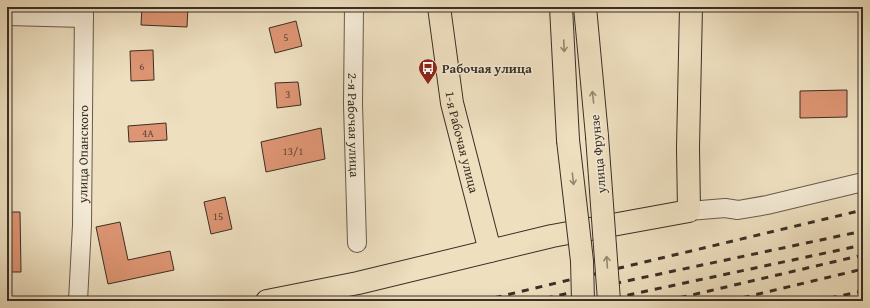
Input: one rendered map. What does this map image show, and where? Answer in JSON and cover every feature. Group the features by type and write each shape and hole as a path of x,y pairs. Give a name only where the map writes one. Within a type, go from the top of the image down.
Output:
{"main road":[{"name":"1-я Рабочая улица","path":"439,7 452,102 490,251"},
{"name":"улица Фрунзе","path":"561,7 568,140 582,261 583,301"},
{"name":"улица Фрунзе","path":"585,7 597,136 609,301"},
{"path":"267,301 358,283 552,236 690,211 688,148 691,7"}],"street":[{"name":"2-я Рабочая улица","path":"354,7 353,104 357,242"},
{"path":"7,16 84,13"},
{"name":"улица Опанского","path":"78,301 82,225 84,13"},
{"path":"690,211 725,208 738,210 767,205 863,182"}],"building":[{"path":"142,7 188,7 187,27 141,25"},
{"path":"296,21 302,46 275,53 269,28"},
{"path":"153,50 154,80 131,81 130,51"},
{"path":"298,82 301,105 277,108 275,83"},
{"path":"847,90 847,117 800,118 800,91"},
{"path":"166,123 167,140 129,142 128,126"},
{"path":"321,128 325,159 266,172 261,142"},
{"path":"225,197 232,229 211,234 204,202"},
{"path":"7,212 20,212 21,272 7,272"},
{"path":"120,222 128,260 170,251 174,270 108,284 96,227"}],"railway":[{"path":"481,301 863,210"},
{"path":"532,301 863,231"},
{"path":"600,301 863,245"},
{"path":"666,301 863,255"},
{"path":"729,301 863,269"},
{"path":"816,301 863,291"}],"place":[{"name":"Рабочая улица","path":"428,85"}]}
